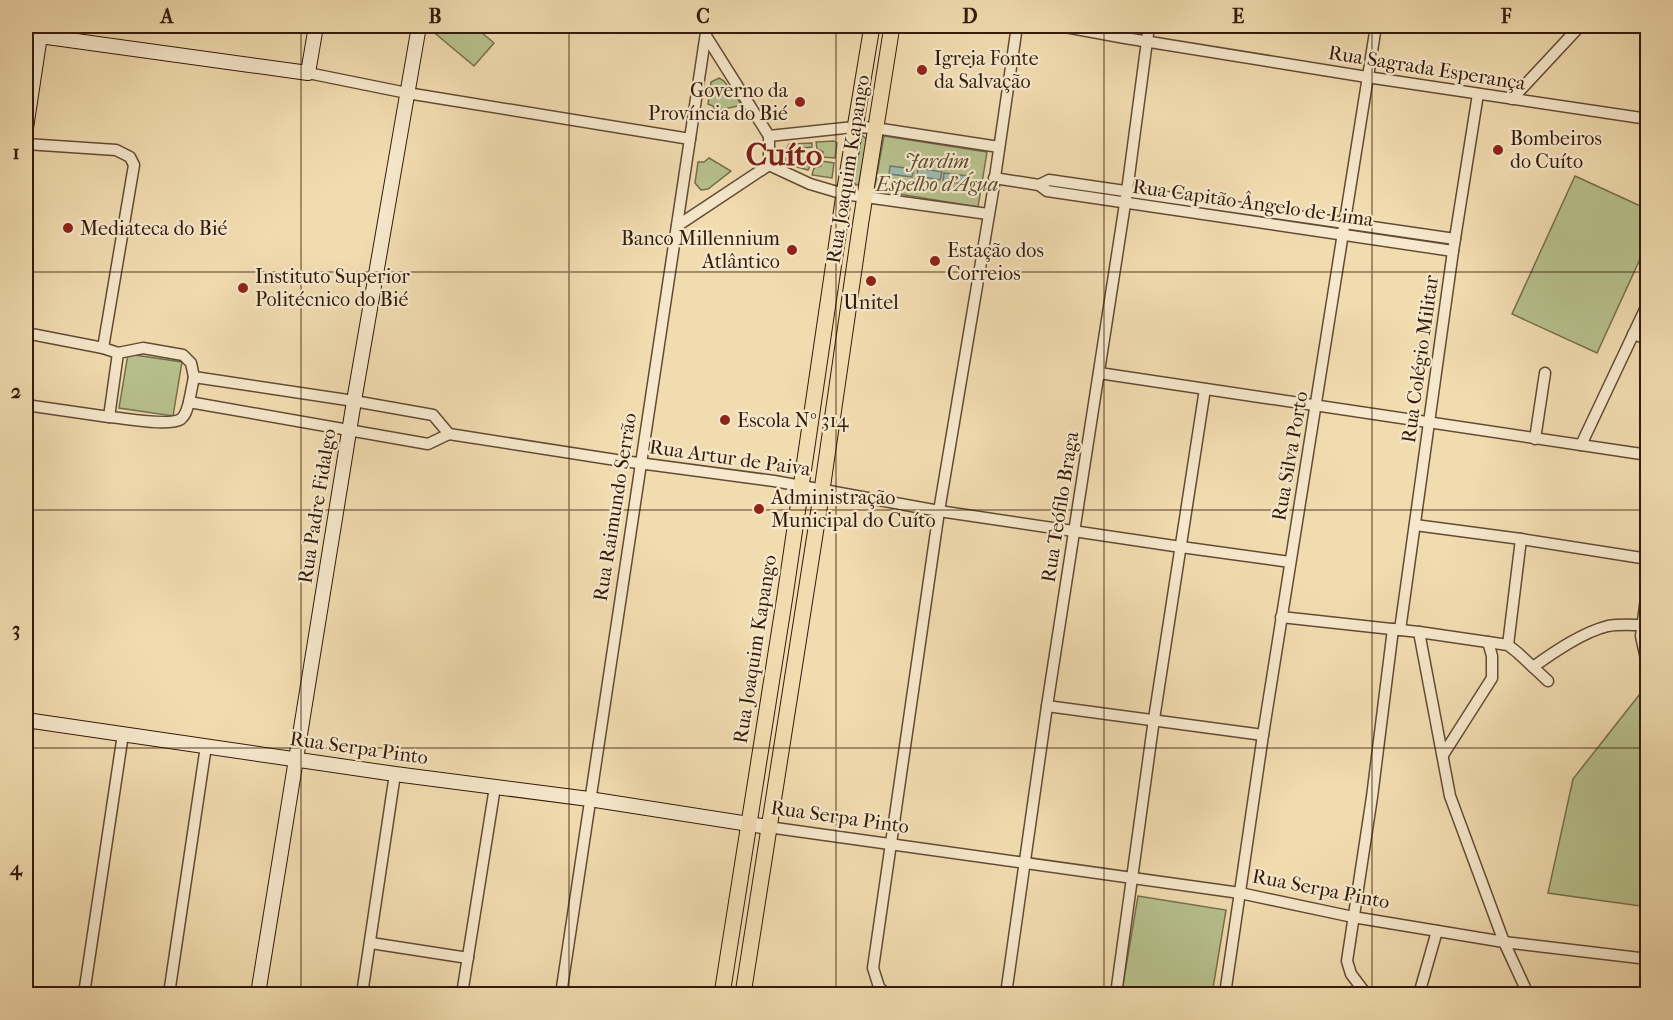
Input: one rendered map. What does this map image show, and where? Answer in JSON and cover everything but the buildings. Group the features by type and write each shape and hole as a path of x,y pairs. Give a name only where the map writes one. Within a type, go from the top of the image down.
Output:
{"main road":[{"name":"Rua Joaquim Kapango","path":"722,994 785,596 854,127 872,26"},
{"name":"Rua Joaquim Kapango","path":"742,994 822,490 864,198 892,26"},
{"path":"824,337 844,340"},
{"path":"785,596 804,600"},
{"path":"767,708 787,711"},
{"path":"728,951 749,954"}],"street":[{"path":"308,73 316,26"},
{"name":"Rua Padre Fidalgo","path":"258,994 354,401 419,26"},
{"path":"886,994 879,987 873,968 939,511 1017,26"},
{"name":"Rua Sagrada Esperança","path":"1060,26 1367,77 1647,119"},
{"name":"Rua Teófilo Braga","path":"1006,994 1047,706 1126,197 1149,26"},
{"name":"Rua Silva Porto","path":"1225,994 1281,617 1317,406 1376,26"},
{"path":"1512,99 1580,26"},
{"path":"706,31 769,136 769,165"},
{"name":"Rua Raimundo Serrão","path":"561,994 706,31"},
{"path":"26,128 33,35 68,33 690,140"},
{"name":"Rua Colégio Militar","path":"1366,994 1351,974 1347,962 1396,629 1415,525 1453,251 1478,94"},
{"path":"769,136 854,127 875,128 999,147"},
{"path":"26,144 116,150 130,157 134,165 103,348"},
{"path":"769,165 810,184 844,194 988,214"},
{"path":"676,225 769,165"},
{"name":"Rua Capitão Ângelo de Lima","path":"994,178 1126,197 1179,210 1281,214 1455,239"},
{"name":"Rua Capitão Ângelo de Lima","path":"1126,197 1181,199 1280,225 1453,251"},
{"path":"1179,210 1181,199"},
{"path":"1280,225 1281,214"},
{"path":"1407,244 1409,232"},
{"path":"1581,445 1647,303"},
{"path":"26,333 118,353 143,348 183,355 191,363 194,377 186,414 179,421 109,417 26,405"},
{"path":"1633,334 1647,339"},
{"path":"109,417 118,353"},
{"path":"1100,373 1647,455"},
{"path":"1535,439 1545,374"},
{"path":"189,402 428,444 449,434 433,415 194,377"},
{"path":"1116,994 1154,719 1205,389"},
{"name":"Rua Artur de Paiva","path":"449,434 800,485 939,511 1180,548 1290,561"},
{"path":"1415,525 1521,538 1647,559"},
{"path":"1508,645 1521,538"},
{"path":"1647,584 1641,636 1647,668"},
{"path":"1281,617 1396,629 1508,645 1548,681"},
{"path":"1533,667 1555,652 1600,629 1619,625 1642,625"},
{"path":"1419,632 1450,796 1504,942 1528,994"},
{"path":"1443,756 1492,678 1492,656 1488,642"},
{"path":"1047,706 1263,735"},
{"path":"26,742 27,720"},
{"name":"Rua Serpa Pinto","path":"27,720 1239,893 1353,917 1504,942 1647,959"},
{"path":"84,994 123,734"},
{"path":"169,994 206,746"},
{"path":"362,994 395,774"},
{"path":"462,994 495,787"},
{"path":"1419,994 1437,931"},
{"path":"371,943 468,958"}],"green space":[{"path":"434,26 474,26 494,43 474,66 431,30"},
{"path":"719,78 724,81 742,105 716,111 708,104 711,82"},
{"path":"860,136 867,140 859,184 856,185 853,181"},
{"name":"Jardim Espelho d'Água","path":"884,136 987,152 978,207 874,190"},
{"path":"834,141 837,143 835,158 822,157 823,152 817,149 816,142"},
{"path":"812,143 812,147 804,148 803,154 790,152 787,148 789,144"},
{"path":"789,156 802,158 802,164 810,166 808,170 786,164 785,159"},
{"path":"709,158 731,171 708,189 701,190 695,183 698,162 704,162"},
{"path":"821,161 834,163 832,178 812,175 814,168 821,166"},
{"path":"1575,176 1647,209 1647,244 1597,353 1512,314"},
{"path":"128,354 182,362 173,416 119,408"},
{"path":"1647,685 1647,907 1548,893 1573,779"},
{"path":"1138,896 1226,910 1212,994 1143,994 1122,991"}],"water":[{"path":"890,166 914,169 912,177 889,174"},
{"path":"918,168 942,172 940,180 917,176"},
{"path":"944,173 968,176 966,184 943,181"}],"place":[{"name":"Igreja Fonte da Salvação","path":"922,70"},
{"name":"Governo da Província do Bié","path":"800,102"},
{"name":"Bombeiros do Cuíto","path":"1498,150"},
{"name":"Mediateca do Bié","path":"68,228"},
{"name":"Banco Millennium Atlântico","path":"792,250"},
{"name":"Estação dos Correios","path":"935,261"},
{"name":"Unitel","path":"871,281"},
{"name":"Instituto Superior Politécnico do Bié","path":"243,288"},
{"name":"Escola Nº 314","path":"725,420"},
{"name":"Administração Municipal do Cuíto","path":"759,509"}],"district":[{"name":"Cuíto","path":"784,154"}]}
